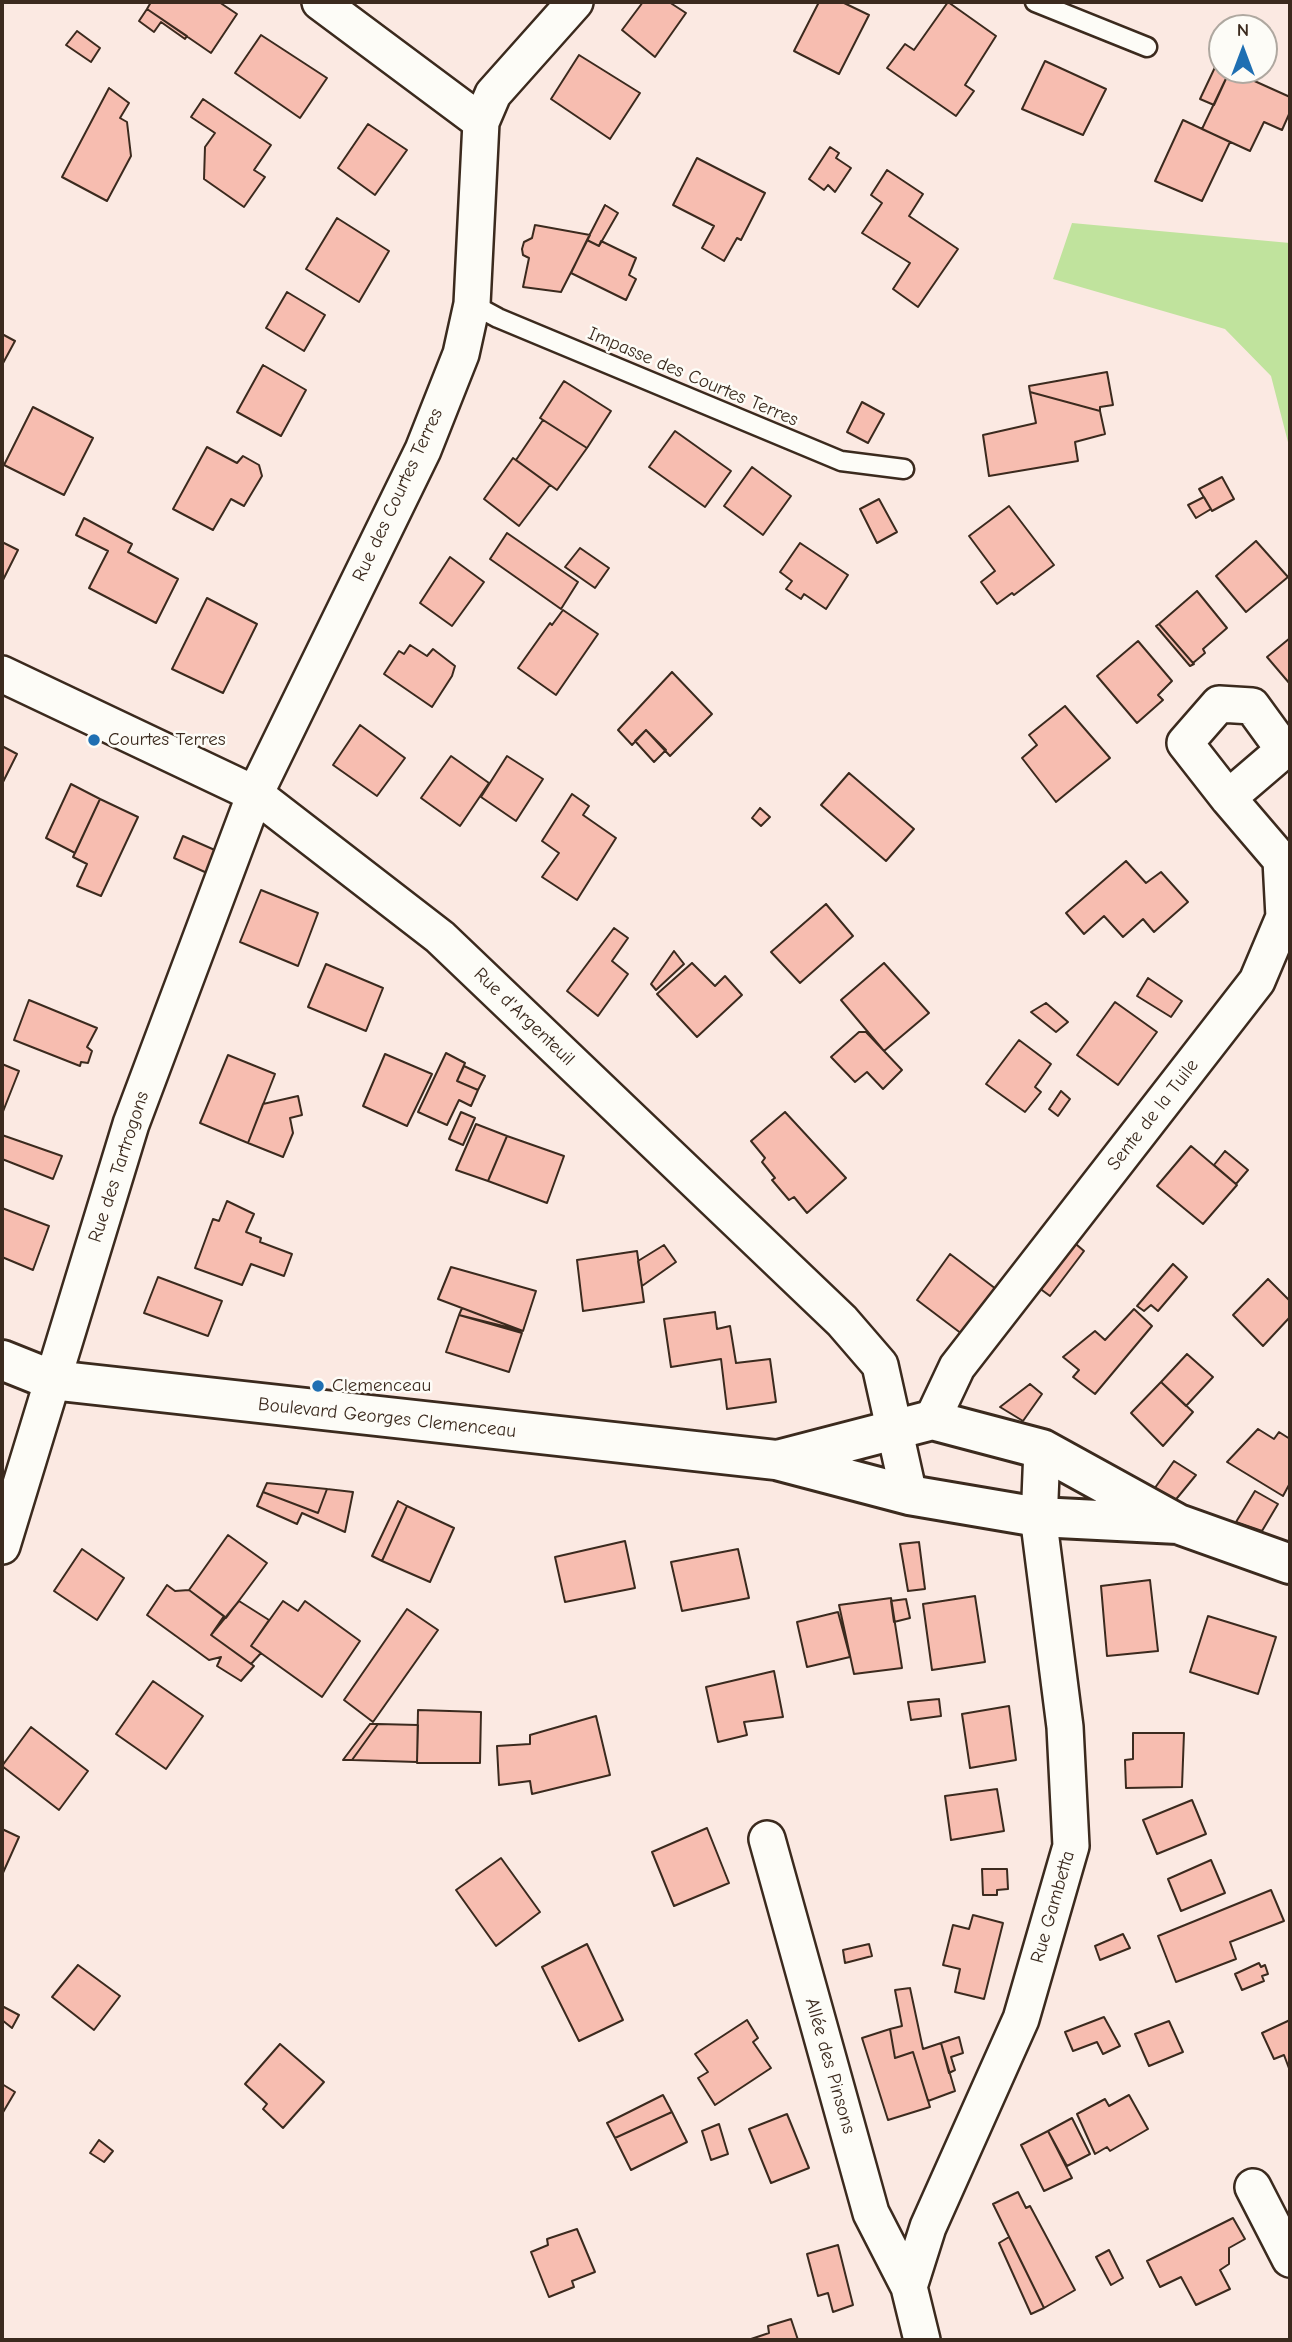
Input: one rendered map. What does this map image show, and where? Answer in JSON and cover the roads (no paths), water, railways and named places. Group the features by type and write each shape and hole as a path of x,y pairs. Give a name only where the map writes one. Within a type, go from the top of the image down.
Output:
{"street":[{"path":"320,2 481,122"},
{"name":"Rue des Courtes Terres","path":"255,794 423,450 461,354 472,304 481,122 493,94 575,2"},
{"name":"Rue d'Argenteuil","path":"2,674 255,794 440,937 842,1321 880,1365 909,1495"},
{"name":"Rue des Tartrogons","path":"2,1546 131,1124 255,794"},
{"name":"Sente de la Tuile","path":"932,1420 957,1367 1257,981 1284,917 1280,859 1228,798"},
{"name":"Boulevard Georges Clemenceau","path":"2,1360 776,1460 909,1495 1038,1517 1178,1524"},
{"name":"Boulevard Georges Clemenceau","path":"776,1460 932,1420 1042,1449 1178,1524"},
{"name":"Rue Gambetta","path":"909,2287 928,2227 1021,2019 1071,1846 1065,1727 1038,1517 1042,1449"},
{"path":"1178,1524 1290,1563"},
{"name":"Allée des Pinsons","path":"767,1839 872,2213 909,2287"},
{"path":"1253,2187 1290,2259"},
{"path":"909,2287 922,2340"}],"lane":[{"path":"1035,2 1147,47"},
{"name":"Impasse des Courtes Terres","path":"472,304 498,318 841,461 904,468"}],"place":[{"name":"Courtes Terres","path":"94,740"},
{"name":"Clemenceau","path":"318,1386"}]}
